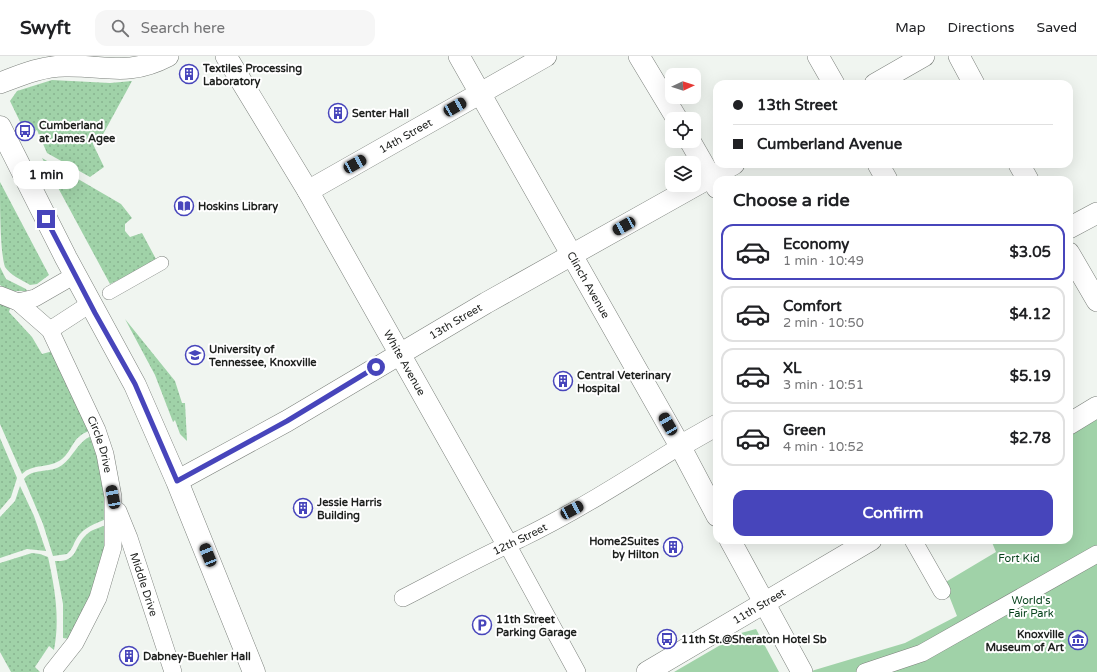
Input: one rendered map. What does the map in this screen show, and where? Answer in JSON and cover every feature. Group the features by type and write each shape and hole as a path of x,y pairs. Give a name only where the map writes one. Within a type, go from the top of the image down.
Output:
{"main road":[{"path":"0,128 90,304 135,384 177,481 254,672"}],"street":[{"path":"0,84 44,68 66,66 126,69 146,66 168,56"},
{"name":"White Avenue","path":"226,56 308,191 507,544 577,672"},
{"name":"Clinch Avenue","path":"459,56 680,446 713,508"},
{"name":"14th Street","path":"308,191 546,56"},
{"path":"639,56 672,112"},
{"path":"818,56 832,80"},
{"path":"882,80 924,56"},
{"path":"959,56 972,80"},
{"path":"694,148 713,181"},
{"name":"13th Street","path":"721,176 730,168"},
{"name":"13th Street","path":"177,481 287,421 399,353 572,255 713,184"},
{"path":"1073,226 1097,213"},
{"path":"1073,260 1097,301"},
{"path":"109,293 162,263"},
{"path":"18,302 35,298 75,275"},
{"name":"Circle Drive","path":"0,295 18,302 50,330 97,430 105,454 113,497 113,548 98,598 75,643 52,672"},
{"path":"50,330 90,304"},
{"path":"1073,422 1097,407"},
{"name":"12th Street","path":"403,598 507,544 520,539 595,498 713,427"},
{"name":"Middle Drive","path":"113,497 173,672"},
{"path":"732,544 802,672"},
{"name":"11th Street","path":"647,672 763,602 864,544"},
{"path":"915,544 942,591"},
{"path":"865,672 922,653 1097,554"}],"green space":[{"path":"52,80 110,83 132,81 101,138 96,137 93,144 104,167 90,177 47,153 37,130 33,133 25,132 10,101 17,91"},
{"path":"42,158 121,204 132,218 125,224 125,231 130,237 142,233 157,261 110,284"},
{"path":"0,182 49,275 37,284 30,285 13,275 5,267 1,239"},
{"path":"0,267 6,279 26,289 27,291 8,291 0,285"},
{"path":"0,300 11,305 9,312 32,337 42,354 53,351 89,431 76,440 62,459 52,464 31,468 22,474 0,424"},
{"path":"125,319 175,381 182,403 185,403 187,441 180,434 175,420 173,422 155,375"},
{"name":"World's Fair Park","path":"1097,419 1097,672 808,672 905,643 957,616 944,583 996,552 993,544 1073,544 1073,434"},
{"path":"91,436 102,477 106,519 83,531 67,554 53,556 43,524 24,479 32,473 55,469 64,464 82,443"},
{"path":"0,438 17,478 11,497 0,510"},
{"path":"20,486 34,516 46,551 27,549 0,558 0,517 15,501"},
{"path":"106,525 105,541 99,570 89,598 69,639 63,638 63,604 55,561 63,561 68,559 75,553 82,540 88,533"},
{"path":"32,553 48,557 53,581 57,615 54,650 49,646 35,667 40,672 11,672 0,652 0,563"},
{"path":"756,629 779,672 674,672 741,633"}],"place":[{"name":"Textiles Processing Laboratory","path":"189,74"},
{"name":"Senter Hall","path":"338,113"},
{"name":"Cumberland at James Agee","path":"25,131"},
{"name":"Hoskins Library","path":"184,206"},
{"name":"University of Tennessee, Knoxville","path":"195,355"},
{"name":"Central Veterinary Hospital","path":"563,381"},
{"name":"Jessie Harris Building","path":"303,508"},
{"name":"Home2Suites by Hilton","path":"673,547"},
{"name":"11th Street Parking Garage","path":"482,625"},
{"name":"11th St.@Sheraton Hotel Sb","path":"667,639"},
{"name":"Knoxville Museum of Art","path":"1078,640"},
{"name":"Dabney-Buehler Hall","path":"129,656"}],"route":[{"path":"46,219 95,313 135,384 177,481 287,421 376,367"}],"park label":[{"name":"Fort Kid","path":"1019,558"}]}
